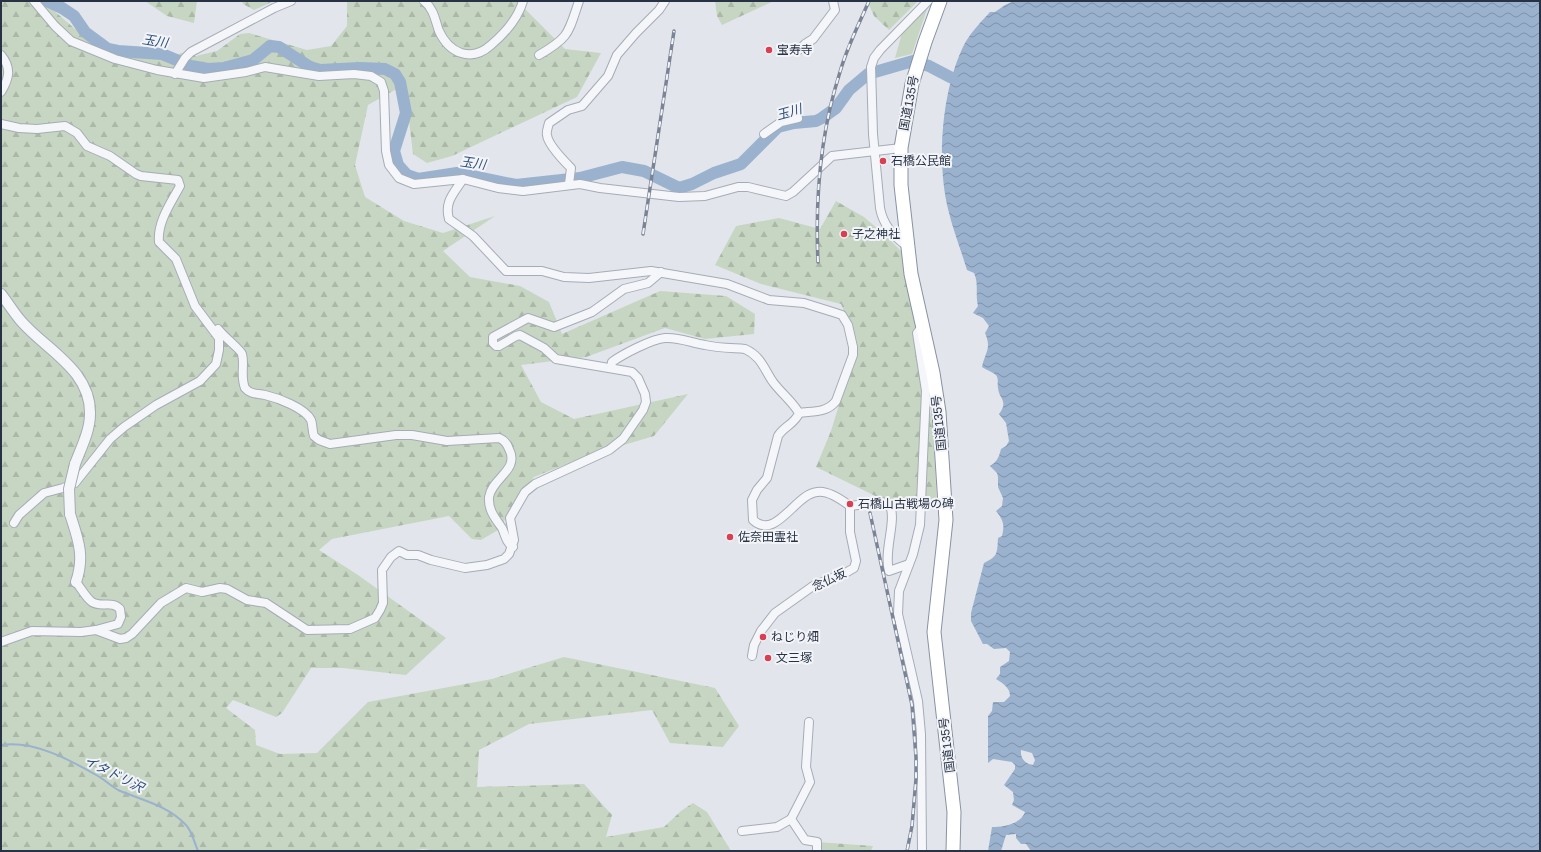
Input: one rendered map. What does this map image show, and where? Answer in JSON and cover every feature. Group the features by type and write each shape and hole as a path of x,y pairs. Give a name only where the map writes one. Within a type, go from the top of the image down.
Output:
{"highway":[{"name":"国道135号","path":"940,1 921,51 915,73 905,121 902,145 901,185 907,246 921,328 938,399 945,499 945,532 934,632 954,812 953,851"}],"street":[{"path":"34,1 55,26 71,41 115,59 177,71 204,78 246,72 265,67 319,76 354,74 371,76 381,82 384,91 387,158 396,175 404,181 414,184 463,179 498,188 523,190 580,184 600,188 679,197 705,196 738,187 748,187 786,196 832,156 875,152 902,145"},
{"path":"177,71 185,58 191,52 211,40 291,1"},
{"path":"424,1 430,5 440,32 450,47 459,53 470,55 478,54 494,42 513,21 523,1"},
{"path":"539,55 562,41 567,34 579,1"},
{"path":"569,184 571,168 548,140 547,135 549,123 568,110 582,106 608,76 617,55 636,32 659,10 665,1"},
{"path":"799,50 812,39 835,10 833,1"},
{"path":"907,246 894,236 881,214 875,152 871,67 874,58 880,50 928,1"},
{"path":"1,55 6,62 9,73 8,79 1,92"},
{"path":"764,134 781,122 798,118"},
{"path":"1,124 19,128 37,129 65,126 77,133 87,146 110,156 136,174 178,180 180,186 169,203 160,230 159,242 176,259 195,306 212,327 220,343 217,358 211,370 200,381 156,405 131,422 110,440 75,483 44,493 19,515 14,523"},
{"path":"463,179 448,200 447,208 449,219 473,236 506,271 542,271 564,277 589,278 651,271 661,272 727,284 769,300 804,303 842,315 848,325 853,347 853,356 836,401 832,406 825,410 799,413"},
{"path":"96,630 120,639 126,638 132,634 161,603 177,592 186,588 202,592 220,588 227,589 247,600 266,602 307,630 350,629 375,618 383,603 382,570 391,557 399,552 407,555 418,555 431,560 465,568 496,563 504,559 512,547 514,540 510,518 525,492 535,484 609,450 623,439 643,410 646,399 638,378 632,372 556,359 544,348 520,335 499,346 494,345 492,340 524,319 534,319 547,326 554,327 592,312 624,288 648,283 661,272"},
{"path":"1,294 21,321 71,367 80,378 87,391 90,414 88,430 75,464 69,489 70,514 81,553 81,564 76,582 91,602 96,604 113,604 120,609 121,617 118,624 96,630 81,632 32,631 1,642"},
{"path":"212,327 217,328 224,337 239,349 242,354 241,375 245,388 253,394 263,394 284,400 299,410 311,420 314,436 324,443 350,442 396,435 412,435 447,441 498,438 504,441 510,450 512,462 510,467 491,490 489,504 490,511 502,530 509,545 512,547"},
{"path":"921,328 917,333 926,391 920,525 901,582 898,614 918,701 921,727 923,759 922,851"},
{"path":"611,368 612,362 618,358 658,340 666,338 682,339 705,345 746,349 759,359 773,382 795,405 799,413 797,419 778,436 767,478 757,490 752,500 753,520 758,524 773,525 808,495 816,491 833,496 850,506 882,502 889,504 893,512 886,561 889,571 908,564"},
{"name":"念仏坂","path":"752,656 754,645 761,631 775,613 813,586 854,568 856,561 850,532 850,506"},
{"path":"742,831 777,827 790,819 810,782 806,767 809,722"},
{"path":"790,819 805,840 817,842 817,851"}],"green space":[{"path":"1,1 43,1 98,49 168,60 181,53 196,56 217,51 240,34 249,33 307,50 331,46 347,26 347,1 517,1 565,49 601,53 577,97 452,156 427,163 413,154 407,104 402,86 368,105 355,165 365,197 404,221 443,233 495,216 443,251 470,277 520,286 549,302 562,334 660,291 726,296 755,314 754,334 705,339 665,328 586,357 521,365 541,402 574,419 688,394 654,436 587,456 534,477 498,530 481,540 472,539 449,516 332,539 319,550 358,575 446,638 406,675 343,668 311,668 282,713 276,717 233,700 226,708 255,730 256,745 280,754 317,753 368,702 492,679 564,657 715,688 739,726 723,747 670,743 652,710 529,724 479,750 477,787 584,784 612,815 606,837 664,827 681,811 693,803 707,812 731,851 437,851 423,849 408,851 1,851"},
{"path":"145,1 197,1 194,23 167,16"},
{"path":"242,1 274,1 254,10 243,4"},
{"path":"715,1 774,1 722,25 717,16"},
{"path":"867,1 918,1 889,30 874,16"},
{"path":"928,6 912,54 895,58 902,33"},
{"path":"836,201 864,217 885,235 901,251 908,268 911,303 933,428 937,506 900,508 816,467 831,431 850,369 850,325 841,304 761,284 715,265 736,226 779,218 820,229"},
{"path":"817,842 873,846 871,851 817,851"}],"water":[{"path":"1014,1 1540,1 1540,851 1031,851 1026,844 1021,844 1016,838 1016,834 1006,835 1001,851 988,851 992,827 1016,822 1025,812 1012,805 1014,800 1013,792 1004,785 1015,769 1015,765 1012,762 993,759 988,763 988,716 992,711 993,702 1004,702 1010,696 1009,690 996,679 1000,674 1000,667 1009,661 1010,652 1006,648 994,649 987,644 983,644 971,621 971,613 984,563 996,554 998,538 1002,536 1003,532 1003,522 996,511 1002,506 1003,498 998,487 997,473 990,466 996,461 1001,449 1006,446 1009,441 1006,423 999,414 1002,410 1003,400 999,392 997,377 995,374 982,367 988,347 985,333 989,326 983,318 973,313 978,306 976,281 974,273 967,270 952,225 944,190 942,147 946,102 957,61 967,39 973,31 990,12 995,12","holes":["1021,750 1032,753 1035,760 1033,765 1024,760 1021,756"]}],"waterway":[{"name":"玉川","path":"47,1 74,16 85,32 108,49 162,54 191,66 208,69 224,68 253,60 270,46 279,47 310,67 320,70 360,68 385,69 395,74 400,82 406,113 394,151 398,165 407,175 418,179 457,173 516,185 580,178 622,167 644,171 679,188 692,184 714,173 741,164 778,127 794,123 816,121 822,118 836,108 849,90 868,74 913,61 929,66 952,78"},
{"name":"イタドリ沢","path":"1,745 26,745 39,748 64,758 87,770 118,790 170,812 178,817 187,827 198,851"}],"railway":[{"path":"818,262 817,214 823,142 833,95 843,63 869,1"},
{"path":"643,234 674,31"},
{"path":"870,513 912,705 916,779 912,826 907,851"}],"place":[{"name":"宝寿寺","path":"769,50"},
{"name":"石橋公民館","path":"883,161"},
{"name":"子之神社","path":"844,234"},
{"name":"石橋山古戦場の碑","path":"850,504"},
{"name":"佐奈田霊社","path":"730,537"},
{"name":"ねじり畑","path":"763,637"},
{"name":"文三塚","path":"768,658"}]}
